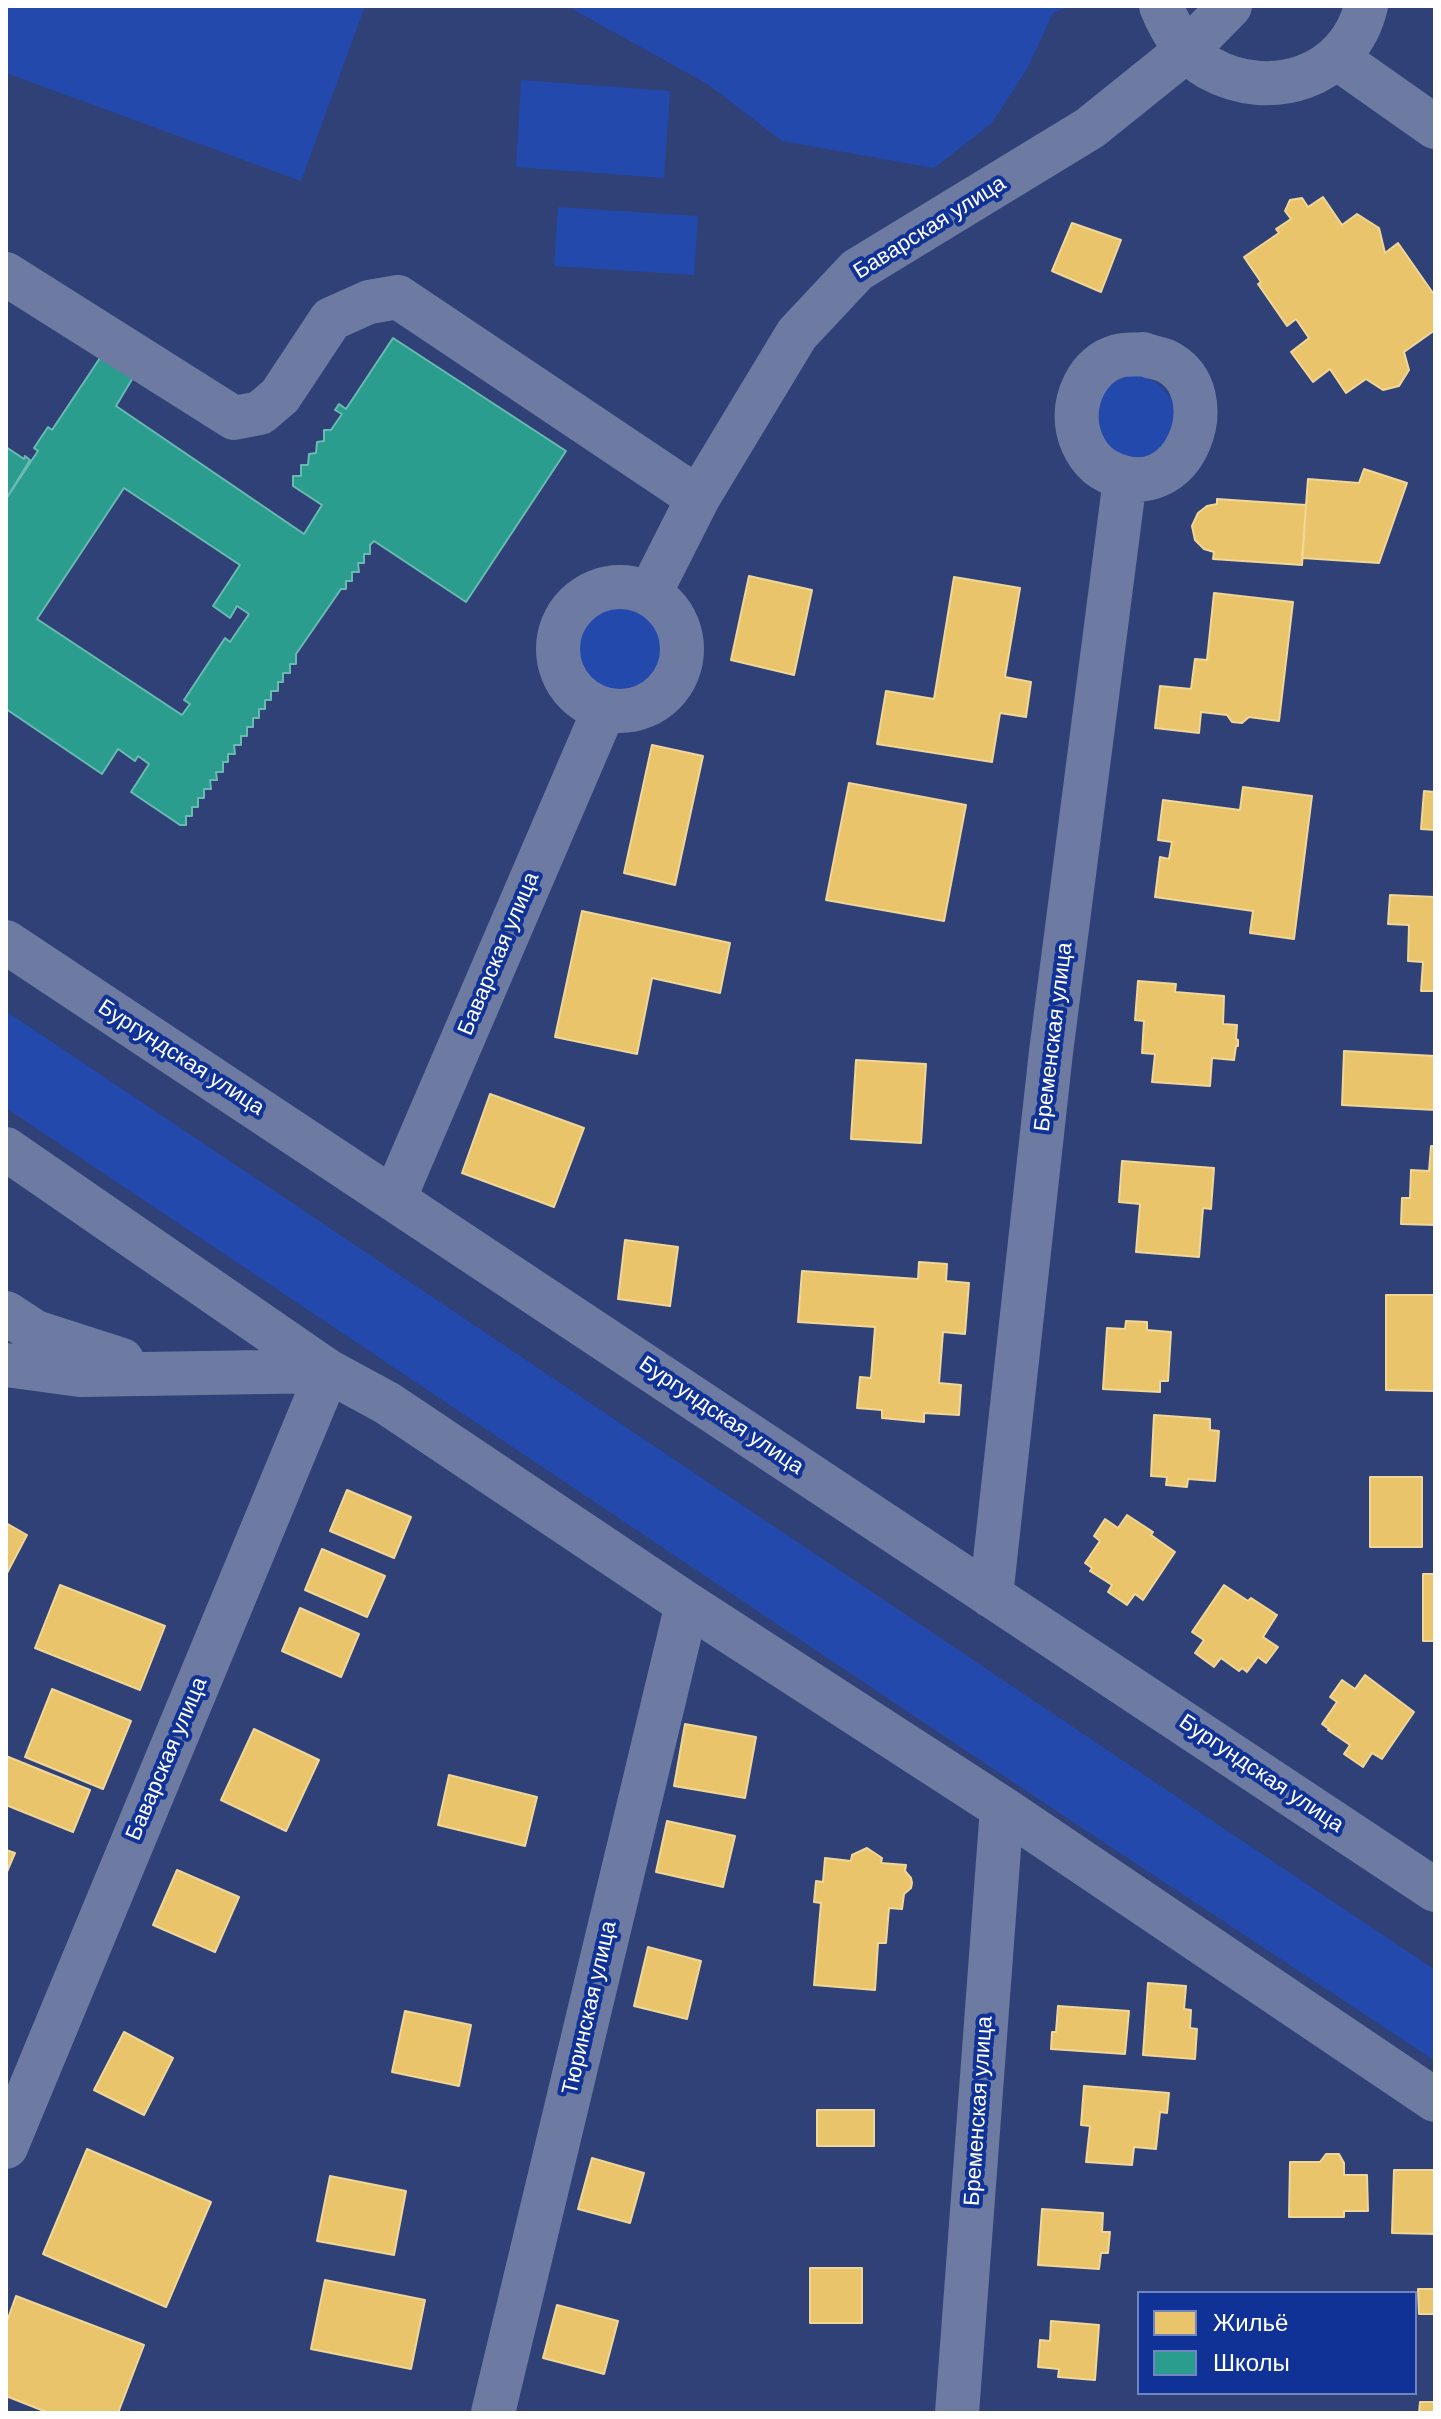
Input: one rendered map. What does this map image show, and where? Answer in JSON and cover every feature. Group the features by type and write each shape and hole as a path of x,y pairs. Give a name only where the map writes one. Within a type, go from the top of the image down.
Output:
{"street":[{"path":"1161,6 1171,30 1187,50 1208,67 1250,82 1287,83 1315,73 1337,58 1360,23 1366,6"},
{"name":"Баварская улица","path":"650,593 698,498 797,334 857,270 1090,128 1187,50 1230,6"},
{"path":"1337,58 1435,127"},
{"path":"6,274 234,418 260,413 280,396 331,319 369,302 398,297 698,498"},
{"name":"Бременская улица","path":"991,1596 1051,1052 1125,479"},
{"path":"625,587 650,593 666,606 677,623 683,642 678,672 661,697 643,707 624,712 604,710 581,697 564,677 558,660 562,625 571,610 599,590 625,587"},
{"name":"Баварская улица","path":"394,1199 604,710"},
{"name":"Бургундская улица","path":"6,942 1435,1890"},
{"path":"6,1149 328,1371 387,1403 687,1604 1002,1808 1435,2100"},
{"path":"6,1313 35,1332 169,1374"},
{"path":"6,1365 80,1375 328,1371"},
{"name":"Баварская улица","path":"6,2147 328,1371"},
{"name":"Тюринская улица","path":"493,2413 687,1604"},
{"name":"Бременская улица","path":"957,2413 1002,1808"}],"shaded area":[{"path":"6,6 365,6 301,181 6,73"},
{"path":"572,6 1069,6 1053,13 1027,69 992,123 934,168 782,141 709,85 574,10"},
{"path":"521,80 670,91 664,178 516,167"},
{"path":"558,207 698,216 694,275 554,266"},
{"path":"1136,375 1164,389 1181,415 1166,458 1108,461 1090,409 1108,386"},
{"path":"610,604 628,604 644,611 656,623 663,639 663,657 656,673 644,685 628,692 610,692 594,685 582,673 575,657 575,639 582,623 594,611"},
{"path":"6,1011 1435,1970 1435,2061 6,1108"}],"building: Жильё":[{"path":"1323,197 1342,225 1357,214 1379,228 1385,253 1398,243 1435,296 1435,330 1404,352 1409,370 1399,386 1383,390 1366,379 1346,393 1330,369 1313,382 1291,352 1309,338 1296,319 1287,326 1244,257 1279,233 1276,229 1291,219 1285,211 1290,200 1302,198 1308,207"},
{"path":"1072,223 1121,240 1101,292 1052,271"},
{"path":"1364,469 1407,483 1379,563 1302,558 1308,479 1359,483"},
{"path":"1217,499 1306,505 1302,565 1213,559 1214,552 1204,549 1195,540 1192,526 1198,513 1207,506 1217,504"},
{"path":"749,576 812,590 794,675 731,660"},
{"path":"954,577 1020,588 1005,677 1031,682 1026,717 1000,713 992,762 877,744 886,691 934,699"},
{"path":"1214,593 1293,602 1279,721 1249,717 1242,723 1232,722 1227,715 1201,712 1199,733 1155,728 1160,686 1191,689 1195,659 1207,660"},
{"path":"652,745 703,756 675,885 624,873"},
{"path":"849,783 966,805 944,921 826,900"},
{"path":"1243,787 1312,796 1294,939 1250,933 1253,911 1155,897 1160,857 1169,859 1172,842 1158,840 1163,800 1240,810"},
{"path":"1424,791 1435,792 1435,830 1421,829"},
{"path":"1390,895 1435,897 1435,991 1421,991 1423,962 1408,961 1409,925 1388,924"},
{"path":"582,911 730,943 720,993 652,978 637,1054 555,1037"},
{"path":"1138,981 1176,984 1175,992 1224,996 1223,1024 1237,1025 1238,1046 1234,1060 1212,1058 1210,1086 1152,1082 1155,1054 1142,1053 1144,1021 1135,1020"},
{"path":"1344,1051 1435,1056 1435,1110 1342,1105"},
{"path":"856,1060 926,1064 921,1143 851,1139"},
{"path":"490,1094 584,1128 554,1207 462,1173"},
{"path":"1431,1146 1435,1146 1435,1225 1401,1224 1402,1198 1410,1198 1411,1170 1429,1171"},
{"path":"1122,1161 1214,1168 1211,1209 1203,1208 1199,1257 1136,1252 1140,1204 1119,1202"},
{"path":"625,1240 678,1247 670,1306 618,1299"},
{"path":"919,1262 947,1264 946,1281 969,1283 965,1334 943,1332 939,1383 961,1385 959,1415 924,1413 924,1422 882,1418 882,1410 857,1408 860,1377 871,1378 875,1327 798,1322 802,1271 918,1279"},
{"path":"1386,1295 1435,1295 1435,1391 1386,1390"},
{"path":"1126,1321 1147,1322 1147,1330 1171,1332 1168,1381 1160,1381 1160,1392 1103,1389 1107,1328 1125,1329"},
{"path":"1154,1415 1210,1419 1210,1430 1219,1431 1215,1481 1188,1479 1187,1487 1166,1485 1167,1477 1151,1476"},
{"path":"1370,1477 1422,1477 1422,1547 1370,1547"},
{"path":"347,1490 411,1517 394,1558 330,1531"},
{"path":"1127,1515 1153,1532 1151,1535 1175,1552 1143,1600 1135,1594 1127,1605 1108,1592 1112,1585 1090,1571 1092,1568 1085,1563 1100,1541 1094,1536 1105,1519 1118,1528"},
{"path":"6,1523 27,1535 6,1575"},
{"path":"322,1549 385,1576 367,1617 305,1590"},
{"path":"1423,1574 1435,1574 1435,1641 1423,1641"},
{"path":"60,1585 165,1626 140,1690 35,1648"},
{"path":"1224,1585 1277,1615 1263,1637 1278,1647 1266,1663 1258,1657 1247,1672 1242,1668 1239,1671 1221,1658 1214,1667 1195,1653 1204,1640 1192,1632"},
{"path":"300,1608 359,1634 341,1677 282,1651"},
{"path":"1365,1675 1414,1712 1382,1759 1372,1753 1363,1767 1344,1754 1350,1745 1322,1724 1337,1702 1330,1697 1342,1680 1355,1689"},
{"path":"52,1689 131,1721 103,1789 25,1757"},
{"path":"685,1724 756,1737 745,1798 674,1786"},
{"path":"254,1729 319,1760 286,1831 221,1800"},
{"path":"6,1756 90,1790 73,1832 6,1805"},
{"path":"449,1775 537,1797 525,1846 438,1825"},
{"path":"667,1821 735,1836 723,1887 656,1872"},
{"path":"867,1848 882,1858 881,1863 906,1865 905,1871 912,1883 904,1894 902,1909 889,1908 886,1943 878,1943 875,1990 814,1985 821,1903 814,1902 816,1881 823,1882 825,1858 851,1861 852,1855"},
{"path":"6,1850 15,1853 6,1874"},
{"path":"177,1870 239,1897 215,1952 153,1925"},
{"path":"648,1947 701,1961 687,2019 634,2006"},
{"path":"1148,1983 1186,1986 1184,2009 1191,2010 1190,2028 1197,2029 1195,2059 1143,2055"},
{"path":"1058,2006 1129,2011 1125,2054 1051,2049"},
{"path":"405,2011 471,2025 459,2086 392,2072"},
{"path":"124,2032 173,2058 144,2115 94,2090"},
{"path":"1084,2086 1169,2093 1167,2113 1160,2112 1156,2149 1134,2147 1132,2165 1086,2162 1090,2126 1081,2125"},
{"path":"817,2110 874,2110 874,2146 817,2146"},
{"path":"87,2149 211,2202 166,2307 43,2254"},
{"path":"1326,2154 1339,2154 1344,2163 1344,2175 1367,2175 1368,2211 1344,2211 1344,2217 1289,2217 1290,2162 1320,2162"},
{"path":"592,2158 644,2173 630,2223 578,2209"},
{"path":"1394,2170 1435,2170 1435,2234 1392,2233"},
{"path":"330,2176 406,2191 394,2255 317,2241"},
{"path":"1042,2209 1103,2213 1102,2232 1110,2232 1108,2253 1101,2253 1099,2269 1038,2265"},
{"path":"1434,2256 1435,2342 1434,2314 1419,2314 1418,2289 1434,2289"},
{"path":"810,2268 862,2268 862,2323 810,2323"},
{"path":"325,2280 425,2300 411,2369 311,2349"},
{"path":"16,2296 144,2345 118,2413 49,2413 6,2396 6,2324"},
{"path":"557,2305 618,2321 604,2374 543,2358"},
{"path":"1051,2321 1099,2325 1095,2380 1058,2377 1059,2369 1038,2367 1040,2340 1050,2341"},
{"path":"1420,2402 1435,2402 1435,2413 1419,2413"}],"building: Школы":[{"path":"393,338 566,451 466,602 374,541 370,545 370,554 364,554 364,563 358,563 359,572 352,572 352,581 346,581 346,589 341,589 296,654 296,664 290,664 290,673 283,673 283,682 278,682 278,691 271,691 271,700 265,700 265,709 259,709 259,718 253,718 253,727 247,727 247,736 241,736 241,745 234,745 235,754 228,754 228,762 223,762 223,772 216,772 217,780 210,780 211,789 204,789 204,798 198,798 198,807 192,807 192,816 186,816 186,825 180,825 131,792 149,764 138,756 135,761 118,749 102,774 6,709 6,499 38,451 34,448 48,427 52,430 102,355 134,376 116,406 304,534 322,505 293,486 293,476 301,476 301,465 308,465 309,454 316,453 317,442 324,441 324,430 331,430 342,414 335,410 339,404 346,409","holes":["124,488 240,565 213,606 230,618 237,606 249,614 230,642 225,638 184,700 190,704 182,715 37,619"]},
{"path":"6,447 30,460 6,499"}]}
